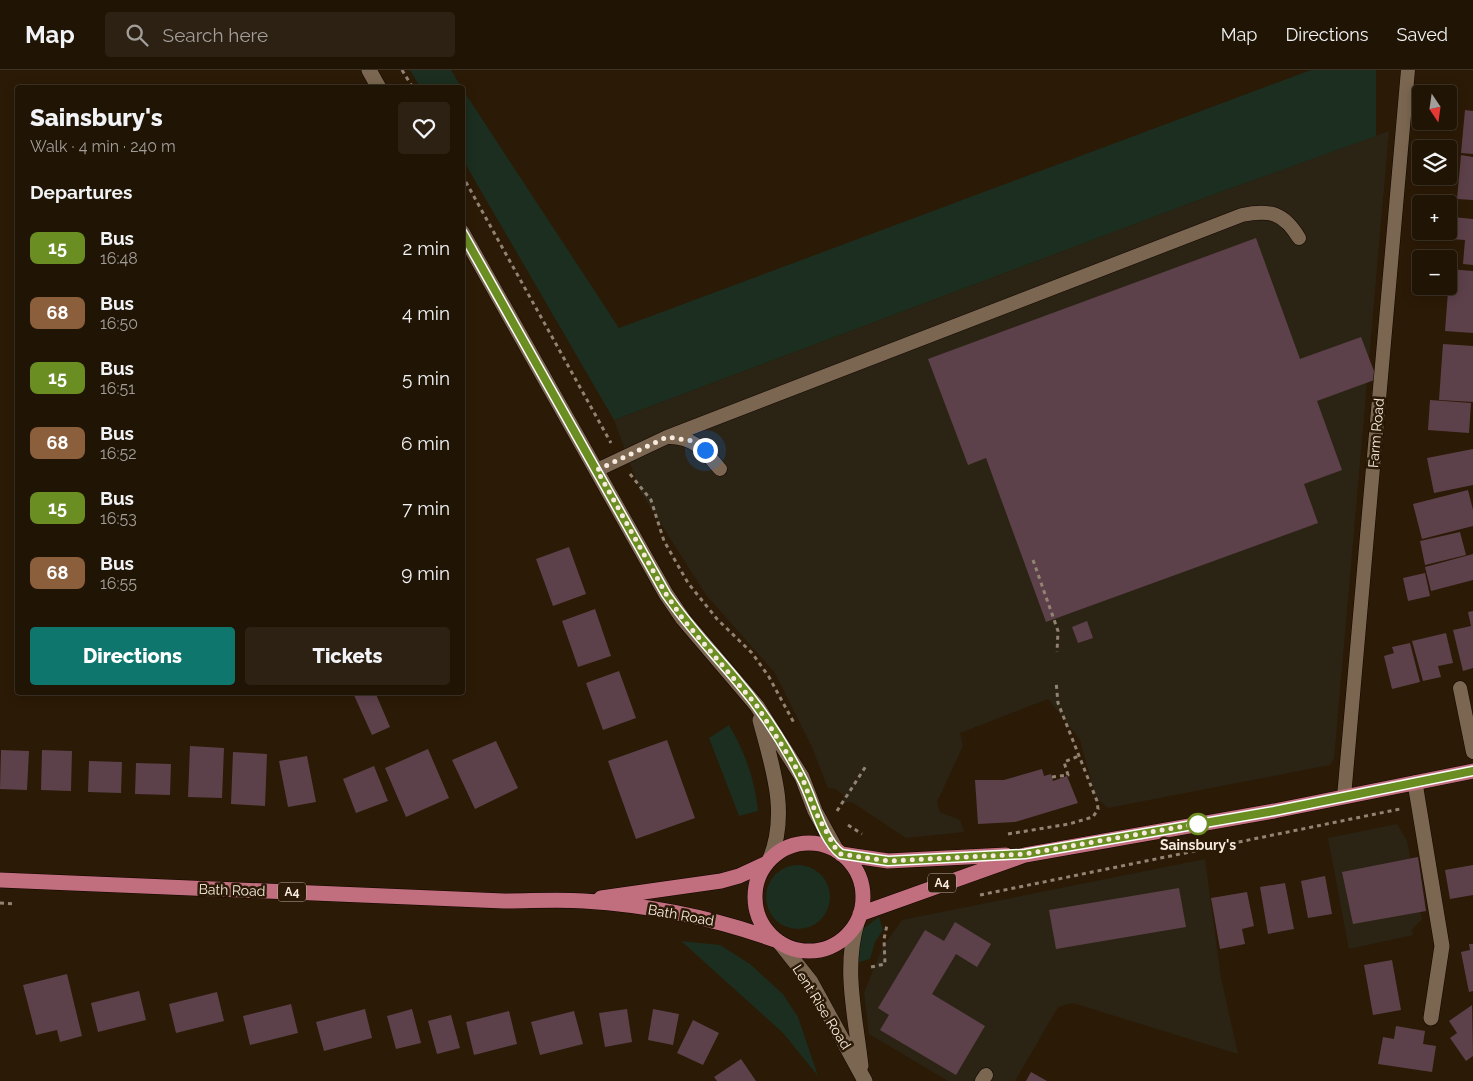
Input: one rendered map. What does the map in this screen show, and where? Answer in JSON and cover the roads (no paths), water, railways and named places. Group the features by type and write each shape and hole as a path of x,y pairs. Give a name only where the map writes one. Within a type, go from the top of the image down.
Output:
{"main road":[{"path":"369,70 377,85"},
{"path":"465,237 666,594 683,619 757,706 802,777 819,818 839,852 853,866 861,882 863,897 858,918 839,942 825,949 812,952 796,950 778,942 765,930 758,918 755,888 761,871 769,861 785,849 803,843 820,844 839,852"},
{"path":"757,706 780,805 778,834 769,861"},
{"name":"A4","path":"839,852 888,861 1025,854 1344,797 1473,771"},
{"path":"1415,783 1442,946 1431,1018"},
{"name":"A4","path":"858,918 1025,854"},
{"name":"Bath Road","path":"584,901 721,881 739,876 769,861"},
{"name":"Bath Road","path":"0,880 504,901 584,901 706,919 778,942"},
{"name":"Lent Rise Road","path":"858,918 850,952 850,972 864,1077"},
{"name":"Lent Rise Road","path":"778,942 811,982 864,1077"}],"lane":[{"name":"Farm Road","path":"1344,797 1408,70"},
{"path":"597,470 667,437 1242,215 1259,211 1272,213 1292,226 1299,238"},
{"path":"667,437 693,441 705,450 720,469"},
{"path":"1460,688 1473,752"}],"place":[{"name":"Sainsbury's","path":"1198,824"}]}
